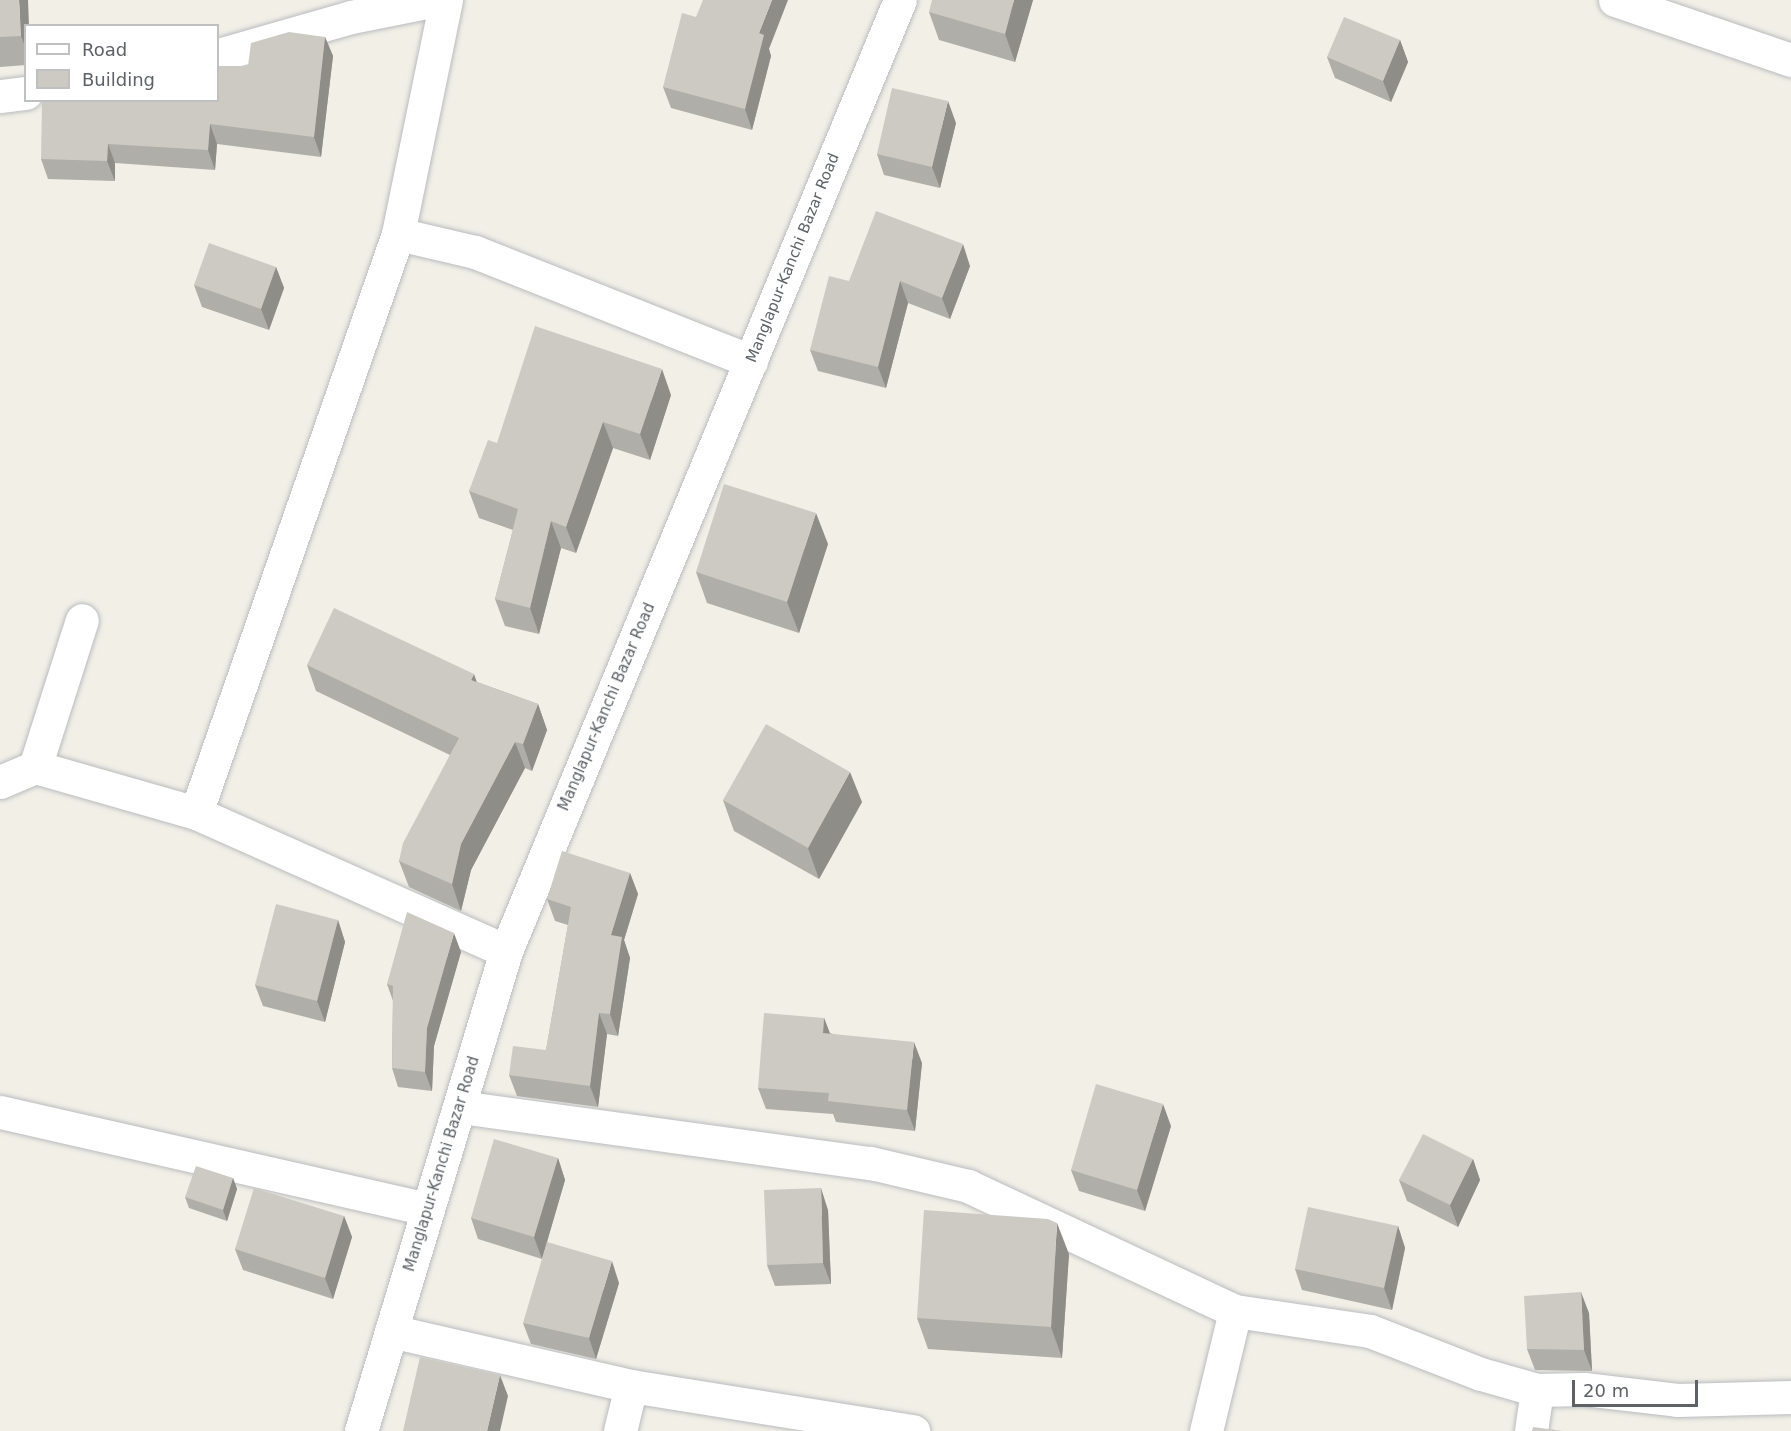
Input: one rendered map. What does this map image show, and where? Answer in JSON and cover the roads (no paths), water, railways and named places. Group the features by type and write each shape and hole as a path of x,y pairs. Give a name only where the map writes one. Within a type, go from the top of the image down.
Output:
{"street":[{"path":"219,55 351,17 436,0"},
{"path":"196,813 398,234 446,0"},
{"name":"Manglapur-Kanchi Bazar Road","path":"361,1431 506,951 900,0"},
{"path":"1615,0 1791,60"},
{"path":"0,96 24,93"},
{"path":"398,234 475,252 752,361"},
{"path":"36,767 82,620"},
{"path":"0,782 36,767 196,813 506,951"},
{"path":"460,1107 872,1163 968,1186 1235,1311 1370,1331 1481,1374 1537,1390 1584,1389 1677,1400 1791,1397"},
{"path":"0,1112 427,1209"},
{"path":"1206,1431 1235,1311"},
{"path":"391,1331 630,1386 913,1431"},
{"path":"620,1431 630,1386"},
{"path":"1531,1431 1537,1390"}]}
